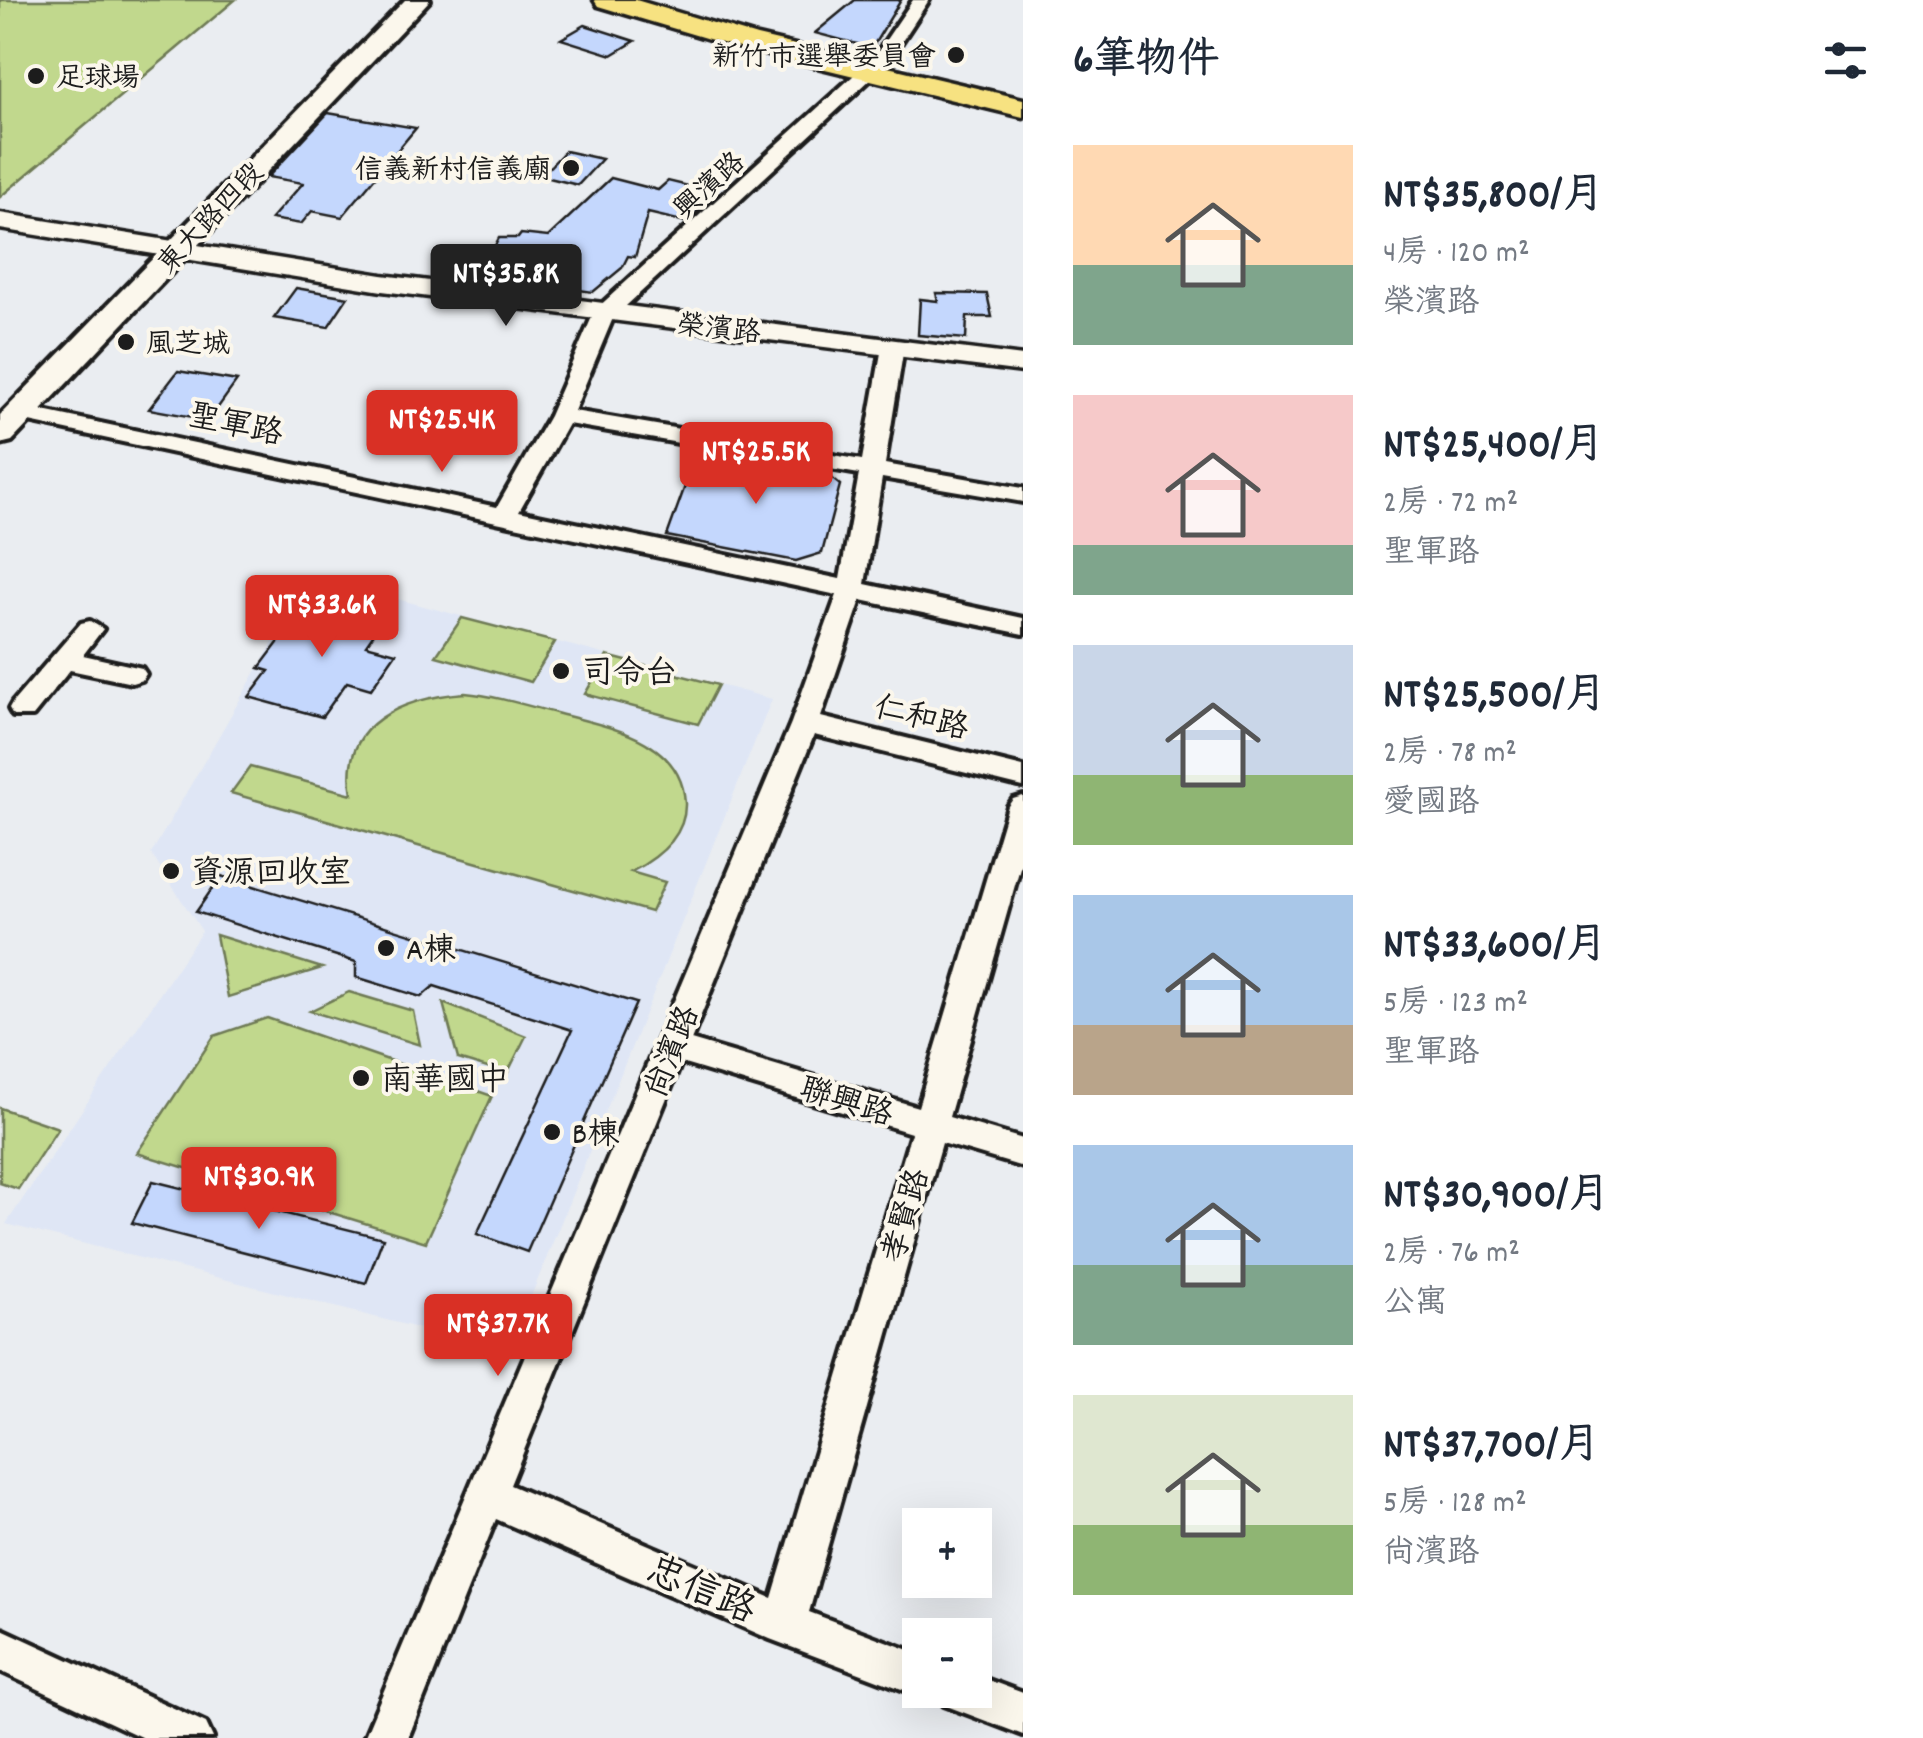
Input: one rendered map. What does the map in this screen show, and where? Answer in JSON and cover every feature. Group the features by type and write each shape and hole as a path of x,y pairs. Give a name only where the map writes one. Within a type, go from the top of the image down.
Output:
{"main road":[{"name":"東大路四段","path":"10,424 418,0"},
{"path":"607,0 874,66 1023,92"},
{"path":"663,0 1023,108"}],"street":[{"name":"興濱路","path":"504,516 561,416 603,314 874,66 921,0"},
{"name":"榮濱路","path":"0,221 178,252 603,314 1023,364"},
{"name":"尚濱路","path":"386,1738 805,723 852,590 893,347"},
{"path":"561,416 1023,495"},
{"name":"聖軍路","path":"10,424 504,516 1023,626"},
{"path":"23,709 90,630"},
{"path":"64,660 132,674"},
{"name":"仁和路","path":"805,723 1023,777"},
{"name":"孝賢路","path":"785,1624 1023,806"},
{"name":"聯興路","path":"672,1047 1023,1154"},
{"name":"忠信路","path":"486,1496 785,1624 902,1668"},
{"path":"0,1649 191,1738"},
{"path":"992,1702 1023,1714"}],"shaded area":[{"name":"南華國中","path":"311,576 772,699 509,1351 6,1224 202,931 151,854"}],"green space":[{"path":"0,0 235,0 0,197"},
{"path":"462,618 555,642 531,682 436,656"},
{"path":"607,656 718,685 698,724 585,694"},
{"path":"465,693 511,701 618,730 656,749 670,763 681,781 685,803 681,826 660,853 631,872 665,882 651,912 231,793 250,767 352,794 351,769 356,749 381,718 420,701"},
{"path":"216,935 322,968 228,997"},
{"path":"349,992 413,1011 420,1045 310,1011"},
{"path":"443,1003 526,1036 507,1074 458,1059"},
{"path":"267,1018 492,1096 426,1242 137,1153 214,1036"},
{"path":"0,1108 58,1128 18,1189 0,1183"}],"building":[{"path":"855,0 901,0 872,48 815,33"},
{"path":"585,25 635,41 612,55 561,39"},
{"path":"328,113 416,128 342,217 312,211 301,224 271,219 303,183 268,177"},
{"name":"信義新村信義廟","path":"565,151 602,159 578,185 541,176"},
{"path":"611,178 658,190 668,181 717,193 686,222 648,213 635,257 628,256 622,268 593,292 479,276 499,238 518,238 521,234 548,237"},
{"path":"296,288 348,297 328,327 274,318"},
{"path":"936,293 987,294 992,317 967,317 966,339 918,335 920,299 938,301"},
{"path":"178,371 237,381 209,420 149,409"},
{"path":"698,450 824,472 840,485 822,553 796,561 667,536"},
{"path":"320,601 384,619 366,645 396,653 371,689 347,682 322,717 249,697 269,671 259,668 296,619 305,622"},
{"path":"221,876 636,1003 527,1252 477,1234 572,1030 434,986 421,997 356,977 356,962 196,912"},
{"path":"153,1181 383,1238 366,1283 132,1223"}],"place":[{"name":"新竹市選舉委員會","path":"956,55"},
{"name":"足球場","path":"36,76"},
{"name":"信義新村信義廟","path":"571,168"},
{"name":"風芝城","path":"126,342"},
{"name":"司令台","path":"561,671"},
{"name":"資源回收室","path":"171,871"},
{"name":"A棟","path":"386,948"},
{"name":"南華國中","path":"361,1078"},
{"name":"B棟","path":"552,1132"}]}
